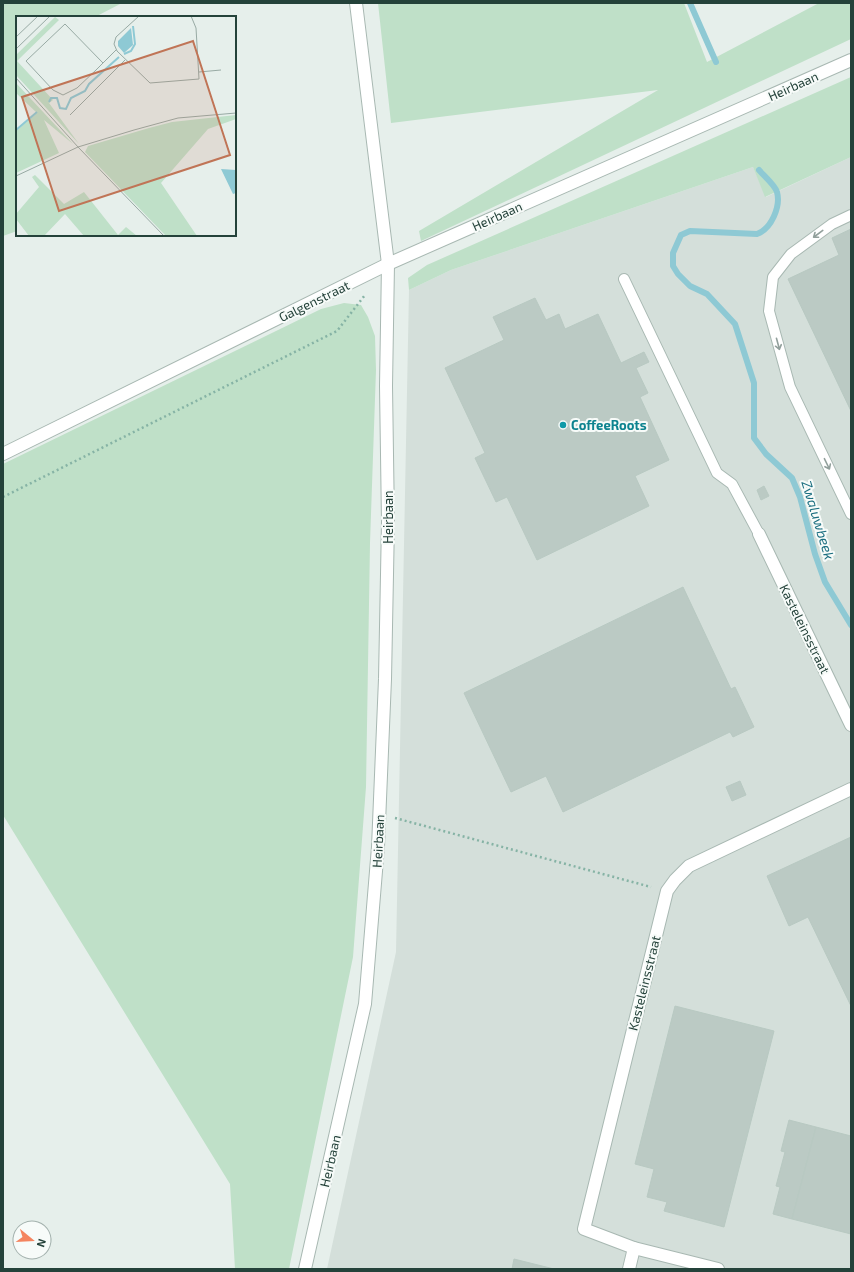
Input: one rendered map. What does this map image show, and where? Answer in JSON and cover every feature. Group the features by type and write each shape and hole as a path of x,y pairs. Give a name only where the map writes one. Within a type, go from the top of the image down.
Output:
{"street":[{"path":"356,3 388,264"},
{"name":"Heirbaan","path":"305,1269 365,1004 380,814 386,679 388,530 386,386 388,264 851,60"},
{"name":"Galgenstraat","path":"3,454 388,264"},
{"name":"Kasteleinsstraat","path":"759,534 851,725"},
{"name":"Kasteleinsstraat","path":"718,1269 634,1248 584,1229 667,891 675,880 689,866 851,789"},
{"path":"629,1269 634,1248"}],"lane":[{"path":"851,215 832,224 791,254 773,277 769,311 790,387 851,514"},
{"path":"624,279 717,473 732,484 759,534"}],"path":[{"path":"3,497 336,331 370,289"},
{"path":"380,814 667,891"}],"shaded area":[{"path":"851,157 851,1269 327,1269 396,952 409,290 451,270 753,167 766,197"}],"green space":[{"path":"3,3 122,3 97,16 16,16 16,231 3,236"},
{"path":"378,3 684,3 707,62 819,3 851,3 851,39 421,241 419,231 658,90 391,123"},
{"path":"851,77 851,157 765,197 753,167 451,270 409,290 408,278 427,265"},
{"path":"344,303 361,305 368,317 375,336 376,370 370,543 366,787 353,957 289,1269 235,1269 230,1184 3,815 3,464 321,309"}],"building":[{"path":"851,229 851,411 788,279 839,255 832,238"},
{"name":"CoffeeRoots","path":"535,298 546,320 559,314 565,329 598,314 621,363 644,352 649,362 636,368 648,393 640,397 669,460 635,476 649,506 537,560 507,497 496,502 475,458 485,453 445,368 504,340 493,317"},
{"path":"764,486 769,496 761,500 757,490"},
{"path":"683,587 731,689 735,687 754,727 733,737 730,732 563,812 546,776 511,792 464,693"},
{"path":"740,781 746,795 732,801 726,787"},
{"path":"851,837 851,1006 808,917 789,926 767,876"},
{"path":"675,1006 774,1031 724,1227 664,1211 667,1202 647,1197 654,1169 635,1164"},
{"path":"789,1120 816,1127 792,1219 773,1214 780,1187 776,1186 785,1152 781,1151"},
{"path":"816,1127 851,1136 851,1234 792,1219"},
{"path":"514,1259 554,1269 512,1269"}],"waterway":[{"name":"Zwaluwbeek","path":"690,3 716,62"},
{"name":"Zwaluwbeek","path":"759,170 774,186 778,198 778,204 774,217 767,227 757,234 690,231 681,235 673,253 673,266 678,274 690,286 707,294 735,324 754,383 754,438 766,454 792,478 800,497 815,554 825,582 851,625"}],"place":[{"name":"CoffeeRoots","path":"563,425"}]}
